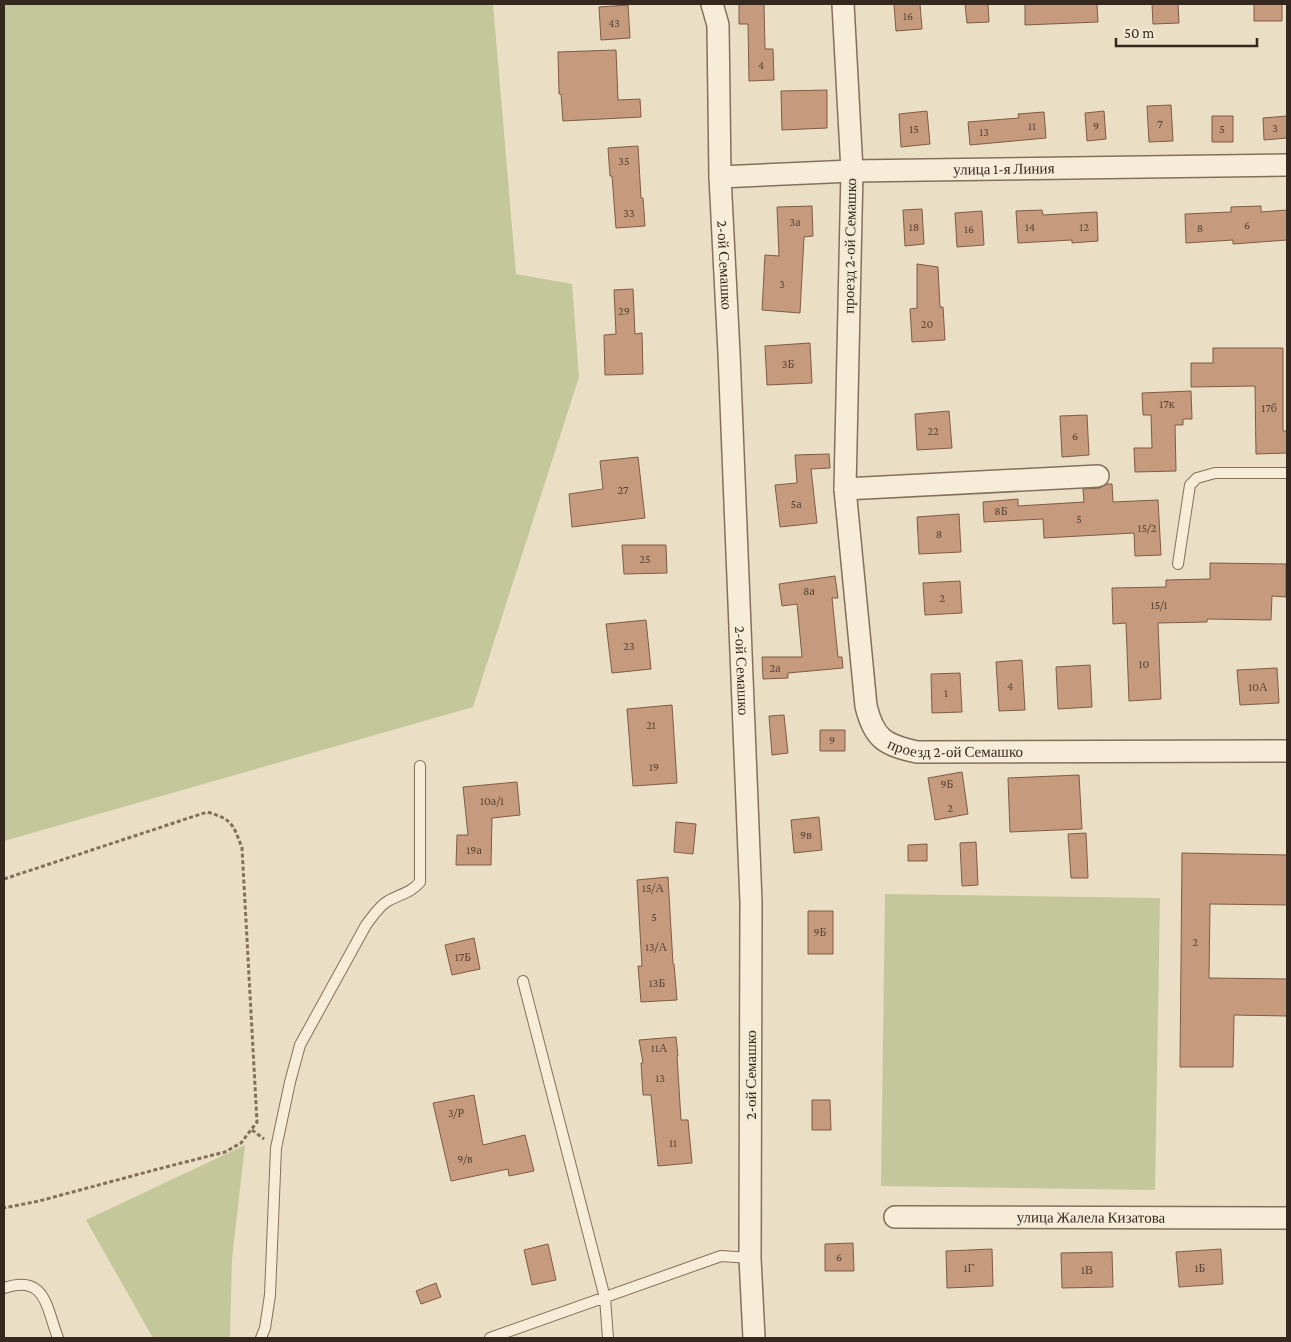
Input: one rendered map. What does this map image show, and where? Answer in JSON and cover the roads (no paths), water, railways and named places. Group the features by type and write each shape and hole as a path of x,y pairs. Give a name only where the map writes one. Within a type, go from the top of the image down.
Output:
{"street":[{"name":"2-ой Семашко","path":"712,4 718,25 720,177 730,353 751,902 750,1258 754,1338"},
{"name":"проезд 2-ой Семашко","path":"843,4 852,171 845,489 866,706 870,724 880,737 897,747 917,752 1287,751"},
{"name":"улица 1-я Линия","path":"720,177 852,171 1287,165"},
{"path":"845,489 1098,476"},
{"name":"улица Жалела Кизатова","path":"895,1217 1287,1218"}],"lane":[{"path":"1178,564 1190,485 1197,478 1215,473 1287,473"},
{"path":"261,1338 265,1328 270,1295 276,1148 300,1045 374,914 388,901 411,891 420,882 420,766"},
{"path":"523,981 604,1298 608,1338"},
{"path":"490,1338 721,1256 750,1258"},
{"path":"4,1288 17,1284 30,1284 41,1292 58,1338"}]}
